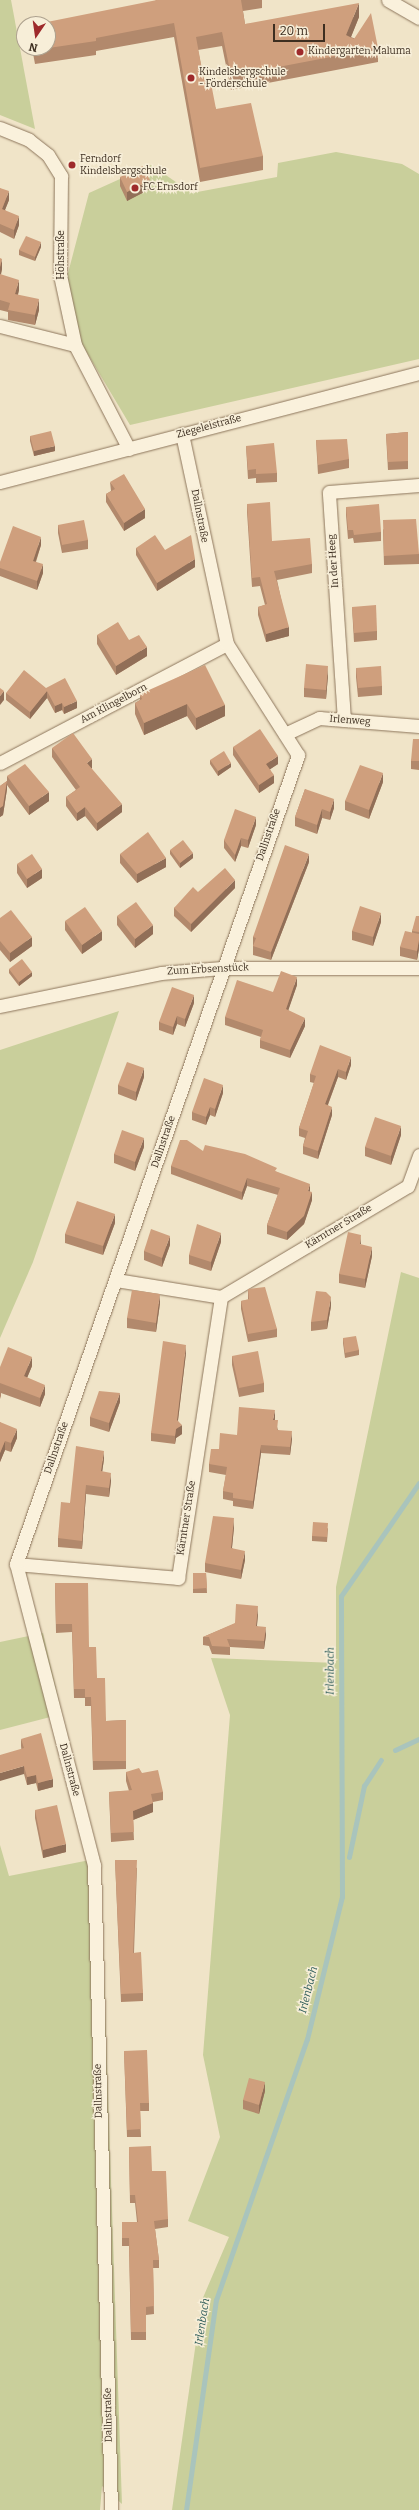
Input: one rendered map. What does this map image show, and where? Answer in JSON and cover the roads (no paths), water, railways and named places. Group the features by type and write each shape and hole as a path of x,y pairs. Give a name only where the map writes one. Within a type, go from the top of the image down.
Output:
{"street":[{"path":"388,0 419,18"},
{"name":"Höhstraße","path":"0,128 29,140 48,155 61,176 60,275 75,345 129,449"},
{"path":"0,326 75,345"},
{"name":"Ziegeleistraße","path":"0,482 419,373"},
{"name":"Dallnstraße","path":"111,2510 94,1864 16,1564 116,1280 222,968 298,755 228,644 182,434"},
{"name":"In der Heeg","path":"344,720 329,492 419,485"},
{"name":"Am Klingelborn","path":"0,763 228,644"},
{"name":"Irlenweg","path":"285,734 319,718 419,726"},
{"name":"Zum Erbsenstück","path":"0,1006 162,973 222,968 419,968"},
{"name":"Kärntner Straße","path":"16,1564 178,1578 221,1298 408,1186 419,1155"},
{"path":"116,1280 221,1298"}],"waterway":[{"name":"Irlenbach","path":"186,2510 216,2300 307,2039 342,1897 341,1596 419,1483"},
{"path":"395,1750 419,1739"},
{"path":"349,1857 364,1786 381,1760"}],"place":[{"name":"Kindergarten Maluma","path":"300,52"},
{"name":"Kindelsbergschule - Förderschule","path":"191,78"},
{"name":"Ferndorf Kindelsbergschule","path":"72,165"},
{"name":"FC Ernsdorf","path":"135,188"}]}
